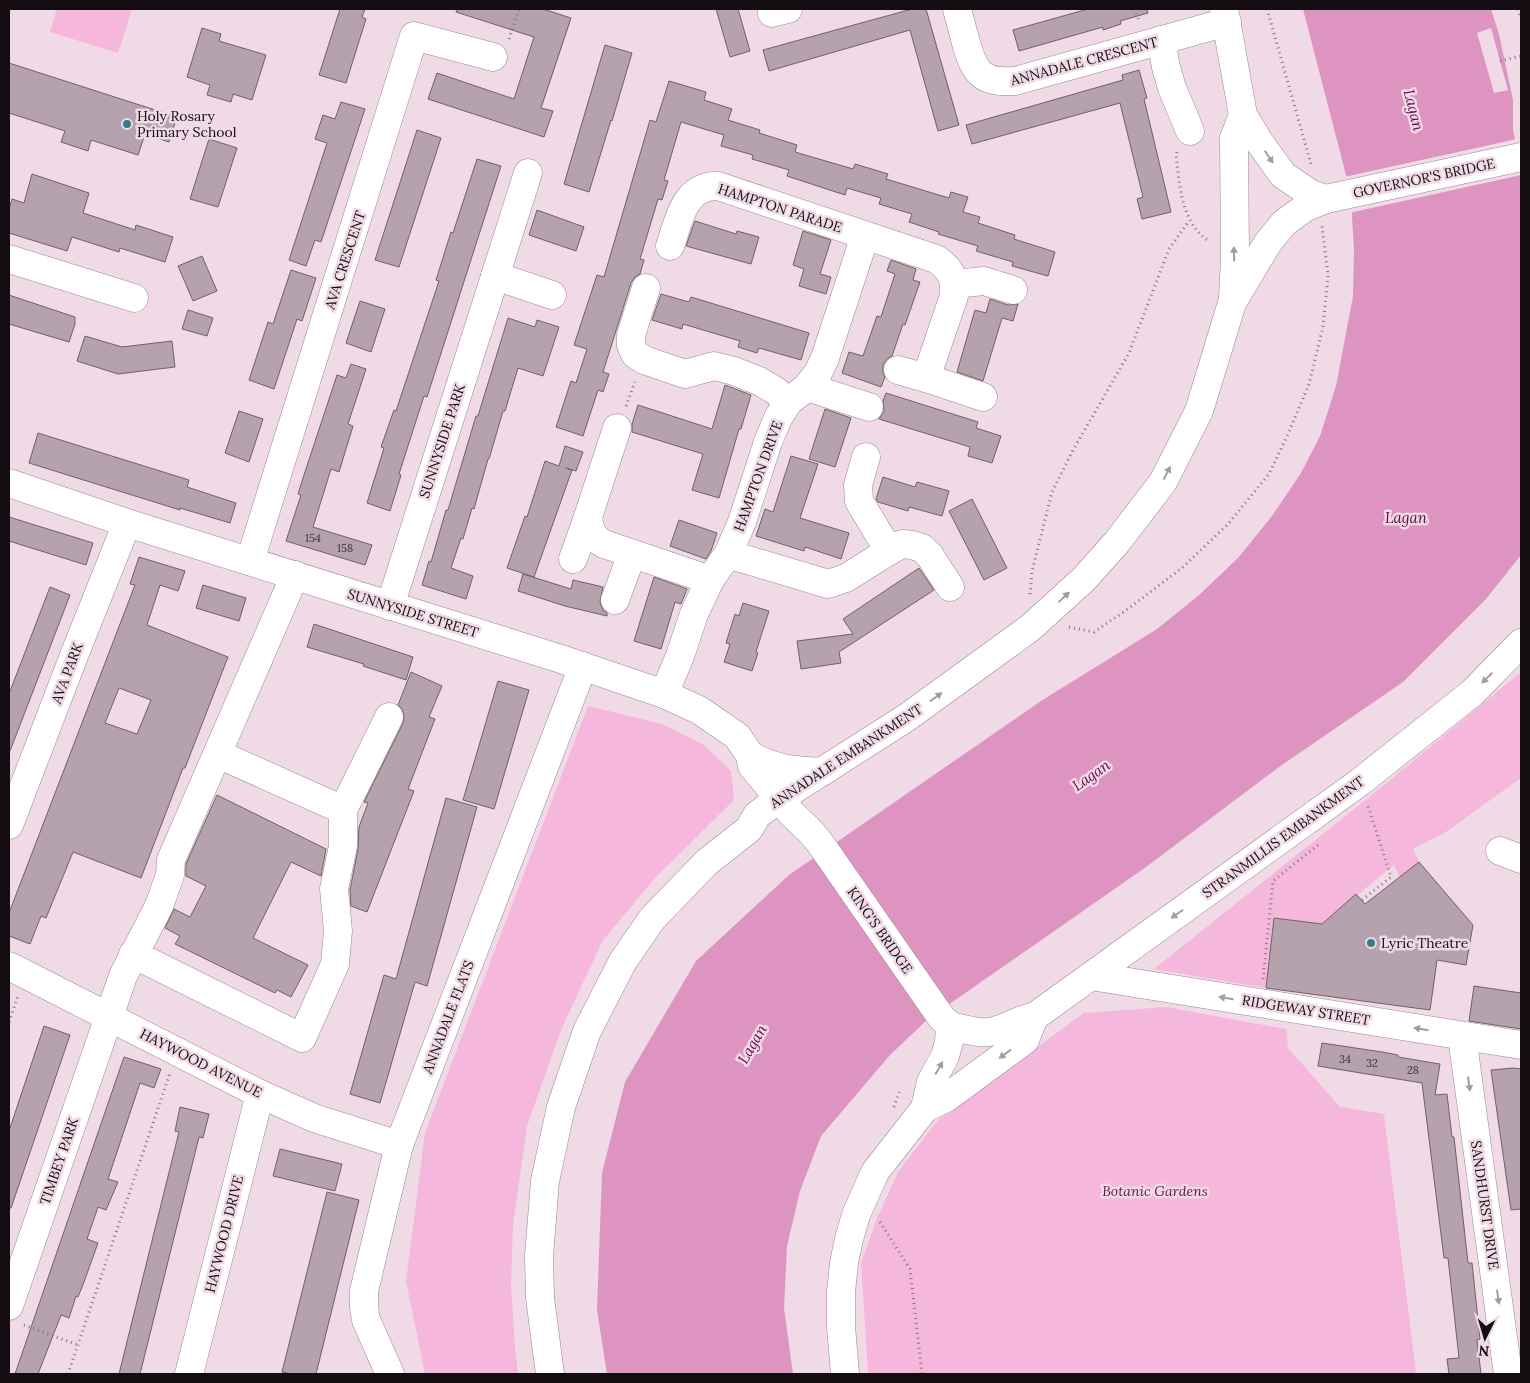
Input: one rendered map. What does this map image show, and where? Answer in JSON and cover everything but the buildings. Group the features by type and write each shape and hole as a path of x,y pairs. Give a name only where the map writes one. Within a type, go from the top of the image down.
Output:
{"street":[{"name":"ANNADALE CRESCENT","path":"956,9 972,63 978,72 987,78 1001,82 1015,81 1161,40 1225,16"},
{"path":"1225,16 1243,115 1274,164 1284,175 1328,204"},
{"name":"AVA CRESCENT","path":"250,561 414,36 493,58"},
{"path":"1161,40 1172,88 1190,131"},
{"name":"ANNADALE EMBANKMENT","path":"550,1374 540,1298 539,1256 545,1181 561,1107 587,1031 623,961 652,919 707,862 749,829 756,815 906,718 1030,628 1084,579 1117,542 1163,482 1199,411 1232,303 1235,260 1234,138 1243,115"},
{"name":"GOVERNOR'S BRIDGE","path":"1328,204 1521,157"},
{"name":"SUNNYSIDE PARK","path":"390,606 528,173"},
{"name":"HAMPTON PARADE","path":"670,246 681,212 688,200 697,190 709,186 718,186 865,236"},
{"name":"ANNADALE EMBANKMENT","path":"1232,303 1267,244 1284,223 1306,207 1328,204"},
{"path":"865,236 936,259 945,265 952,274 954,296 926,378"},
{"name":"HAMPTON DRIVE","path":"664,694 680,656 694,614 710,580 728,554 742,522 768,442 778,418 818,373 825,358 865,236"},
{"path":"9,259 134,298"},
{"path":"495,276 552,295"},
{"path":"954,284 984,281 1013,290"},
{"path":"646,288 630,335 631,345 635,354 644,360 685,374 714,366 734,371 759,381 776,391 869,407"},
{"path":"898,370 984,397"},
{"path":"573,559 618,428"},
{"path":"866,457 858,485 859,501 889,551"},
{"name":"SUNNYSIDE STREET","path":"9,483 127,523 583,666 664,694 699,710 737,736 750,755 752,766 779,799"},
{"path":"588,517 590,529 595,539 604,544 710,580"},
{"name":"AVA PARK","path":"9,825 74,654 127,523"},
{"path":"728,554 828,584 846,578 902,544 912,545 922,548 930,556 950,587"},
{"path":"615,600 632,554"},
{"name":"TIMBEY PARK","path":"13,1315 123,976 159,906 170,874 171,860 295,575"},
{"name":"STRANMILLIS EMBANKMENT","path":"946,1022 981,1032 990,1032 1025,1018 1034,1017 1360,782 1472,692 1521,643"},
{"name":"ANNADALE FLATS","path":"390,1374 366,1320 364,1291 399,1145 583,666"},
{"path":"133,954 302,1038 335,964 338,931 334,888 342,846 343,810 389,717"},
{"path":"218,754 343,810"},
{"path":"750,755 766,764 779,768 822,772 809,804 815,837"},
{"name":"KING'S BRIDGE","path":"779,799 815,837 946,1022"},
{"path":"749,829 797,828 815,837"},
{"name":"HAYWOOD AVENUE","path":"9,966 260,1094 314,1118 399,1145"},
{"name":"RIDGEWAY STREET","path":"1091,976 1521,1045"},
{"path":"925,1108 946,1098 1025,1040 1034,1017"},
{"path":"845,1374 841,1326 841,1292 849,1239 856,1215 875,1172 925,1108 931,1082 945,1056 949,1042 946,1022"},
{"name":"SANDHURST DRIVE","path":"1462,1036 1508,1374"},
{"name":"HAYWOOD DRIVE","path":"189,1374 260,1094"}],"path":[{"path":"1266,9 1312,170"},
{"path":"1518,9 1521,18"},
{"path":"1500,61 1521,56"},
{"path":"1190,131 1183,139 1176,155 1180,190 1189,221 1204,238 1215,246"},
{"path":"1069,627 1094,632 1125,612 1182,568 1228,524 1268,474 1288,434 1309,384 1323,328 1328,275 1328,204"},
{"path":"1030,597 1032,571 1052,492 1072,452 1128,353 1157,283 1168,249 1189,221"},
{"path":"618,428 644,360"},
{"path":"1360,811 1368,806 1391,877 1362,900"},
{"path":"1262,987 1273,881 1324,840"},
{"path":"68,1374 177,1052"},
{"path":"877,1218 910,1269 922,1374"},
{"path":"13,1315 78,1344"}],"green space":[{"path":"57,9 132,9 118,53 50,32"},
{"path":"1521,672 1521,778 1443,834 1413,849 1419,862 1400,877 1394,865 1322,924 1275,918 1266,988 1154,969 1383,786"},
{"path":"588,706 662,724 704,745 731,771 734,800 655,878 603,940 561,1030 527,1126 513,1225 511,1286 518,1374 425,1374 406,1281 425,1133"},
{"name":"Botanic Gardens","path":"1166,1007 1286,1029 1288,1048 1340,1107 1384,1114 1416,1374 868,1374 861,1264 877,1218 898,1172 938,1120 1084,1013"}],"water":[{"name":"Lagan","path":"1303,9 1491,9 1499,34 1513,100 1513,129 1521,172 1521,555 1486,599 1403,682 1279,767 1146,867 928,1019 890,1055 821,1136 800,1191 787,1246 784,1308 793,1374 607,1374 597,1310 602,1173 625,1082 696,961 789,875 1041,701 1157,629 1198,596 1238,558 1272,516 1301,473 1320,436 1336,386 1353,296 1354,249 1351,201 1346,175"}],"pier":[{"path":"1491,28 1508,90 1494,93 1477,33"},
{"path":"1517,139 1521,160 1521,175 1349,213 1344,177"}],"place":[{"name":"Holy Rosary Primary School","path":"127,124"},
{"name":"Lyric Theatre","path":"1371,943"}]}
